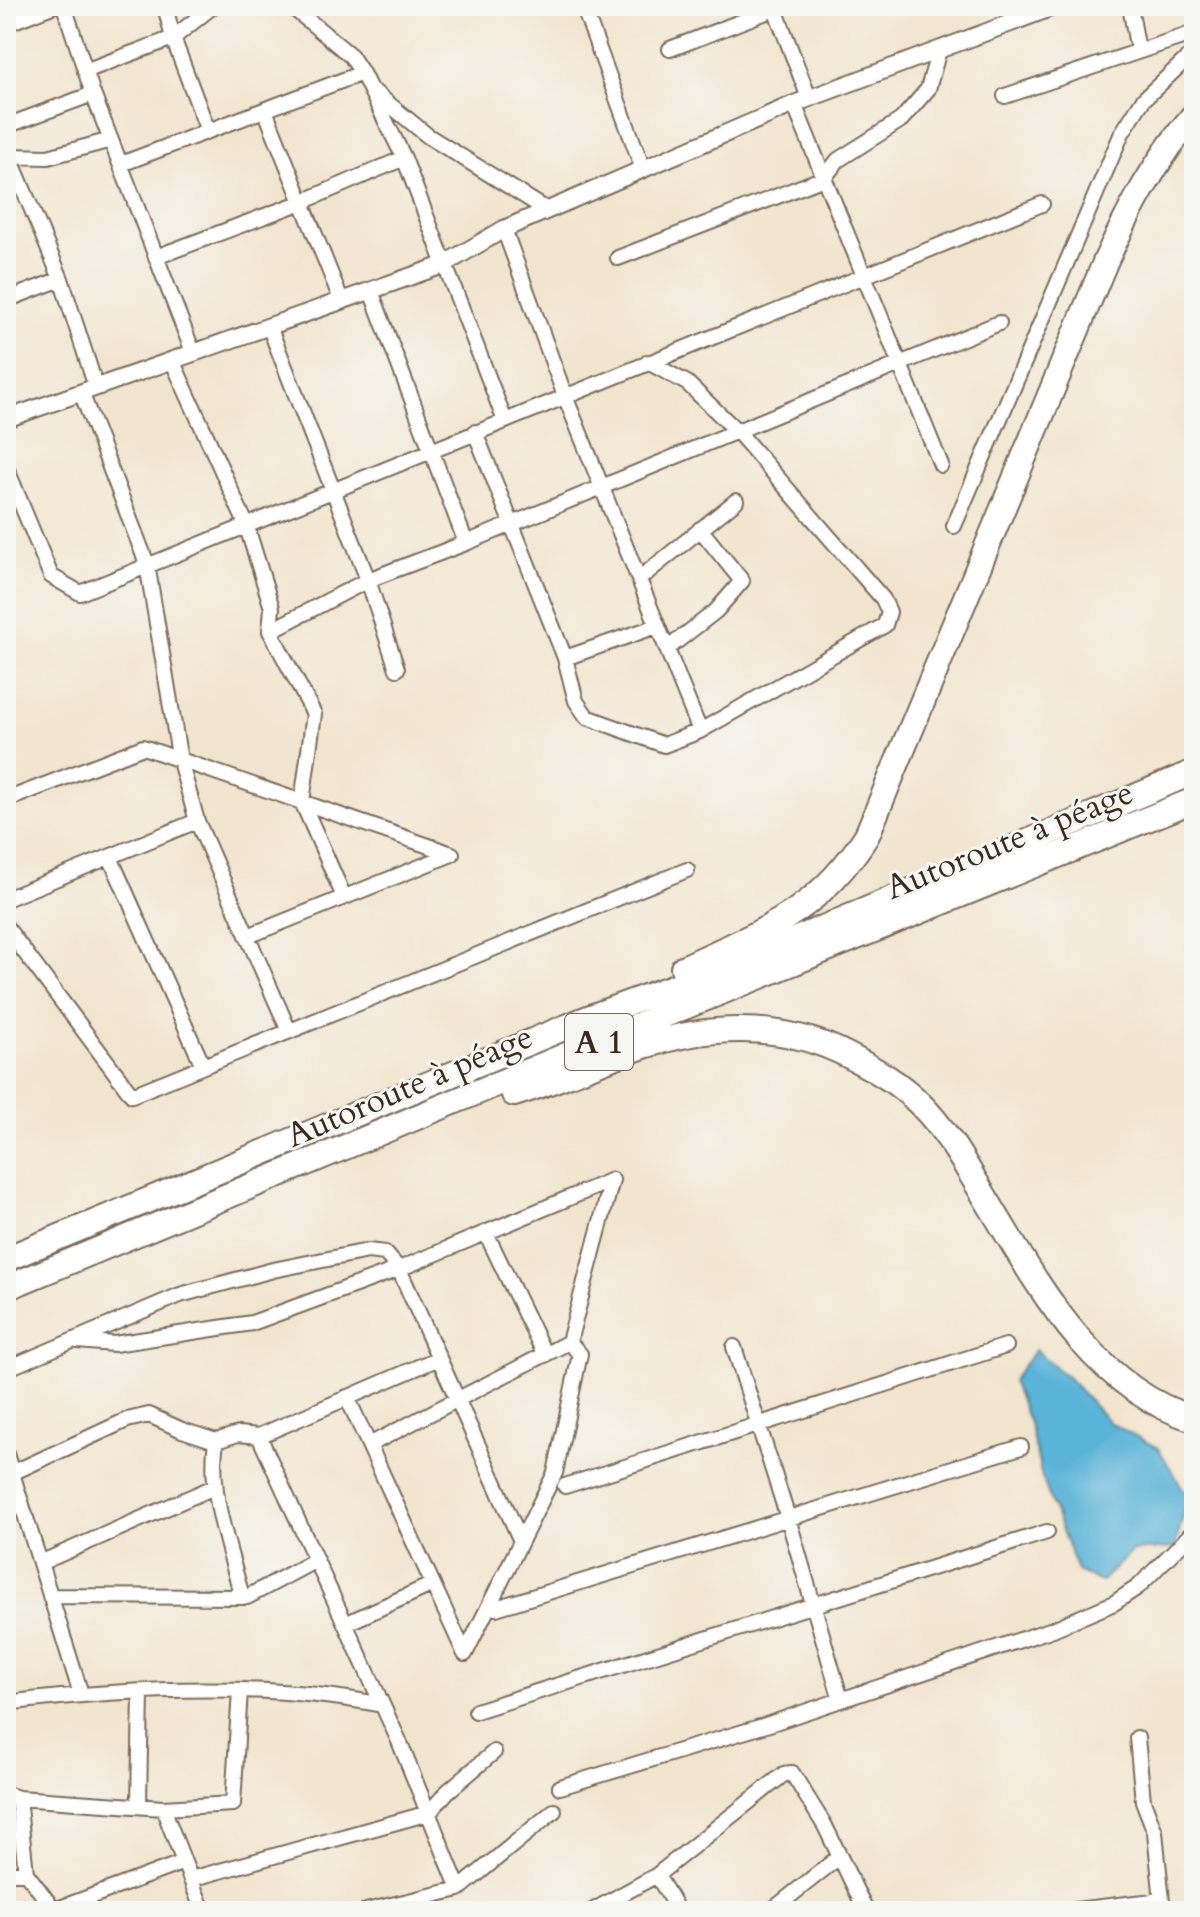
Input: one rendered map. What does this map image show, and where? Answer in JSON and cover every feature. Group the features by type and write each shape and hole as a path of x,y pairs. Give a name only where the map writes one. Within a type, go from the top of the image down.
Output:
{"highway":[{"path":"588,1018 656,980 780,922 823,892 852,859 867,835 1134,199 1168,145 1194,115"},
{"name":"A 1","path":"6,1259 588,1018 749,959 1194,772"},
{"name":"Autoroute à péage","path":"6,1288 438,1111 590,1045 1194,800"},
{"path":"438,1111 477,1105 627,1052 674,1038 714,1031 752,1030 796,1035 838,1050 884,1074 921,1104 951,1140 1037,1281 1070,1328 1113,1374 1131,1389 1194,1419"}],"street":[{"path":"6,24 52,6"},
{"path":"64,6 93,94 193,352"},
{"path":"165,6 173,38 208,131"},
{"path":"85,71 173,38 213,6"},
{"path":"291,6 351,56 365,80 404,158 505,421"},
{"path":"583,6 643,169"},
{"path":"6,419 443,265 504,229 801,101 1056,6"},
{"path":"1130,6 1138,51"},
{"path":"670,49 777,7 824,178 941,465"},
{"path":"1005,96 1194,33"},
{"path":"618,258 824,178 838,160 901,120 928,89 939,50"},
{"path":"954,526 1122,133 1143,100 1194,52"},
{"path":"121,164 265,110 365,80"},
{"path":"365,80 428,136 547,210"},
{"path":"6,126 93,94"},
{"path":"265,110 342,302"},
{"path":"111,140 48,157 8,152 61,279 89,390 147,564 180,761 197,821 289,1031"},
{"path":"156,257 302,202 404,158"},
{"path":"6,467 51,576 80,593 1042,204"},
{"path":"504,229 565,396 700,731"},
{"path":"6,300 61,279"},
{"path":"371,291 466,543"},
{"path":"270,631 368,580 466,543 999,323"},
{"path":"269,326 368,580 397,669"},
{"path":"172,360 246,524 272,608 270,631 314,714 302,802 344,897"},
{"path":"475,432 565,658 576,701 587,717 664,745 700,731 885,625 889,612 883,599 737,431 687,383 648,362"},
{"path":"639,579 736,501"},
{"path":"667,649 716,611 742,581 700,529"},
{"path":"565,658 657,626"},
{"path":"6,800 143,747 452,854 248,936"},
{"path":"6,899 197,821"},
{"path":"110,857 203,1066"},
{"path":"6,927 132,1095 687,870"},
{"path":"73,1341 114,1344 252,1323 399,1269 612,1180 569,1342 369,1445"},
{"path":"486,1233 545,1355"},
{"path":"6,1369 180,1295 273,1270 368,1251 385,1253 399,1269 520,1539"},
{"path":"347,1397 465,1654 555,1473 580,1354 569,1342"},
{"path":"565,1486 1006,1346"},
{"path":"734,1347 841,1700"},
{"path":"12,1473 127,1420 149,1415 216,1441 238,1434 259,1436 439,1358"},
{"path":"259,1436 382,1705 459,1889"},
{"path":"216,1441 214,1487 242,1597"},
{"path":"496,1608 1021,1447"},
{"path":"6,1454 81,1694"},
{"path":"40,1563 214,1487"},
{"path":"560,1787 841,1700 1053,1629 1114,1603 1151,1576 1194,1531"},
{"path":"476,1711 1047,1532"},
{"path":"50,1596 247,1597 316,1560"},
{"path":"345,1624 433,1584"},
{"path":"6,1703 81,1694 240,1690 334,1696 382,1705"},
{"path":"184,1862 54,1911 26,1873 12,1796 163,1808 233,1804 240,1690"},
{"path":"139,1804 141,1692"},
{"path":"1067,1911 1163,1906 1155,1832 1143,1801 1137,1738"},
{"path":"191,1879 429,1813 447,1792 494,1752"},
{"path":"592,1911 613,1906 784,1774 792,1773 825,1826 866,1911"},
{"path":"163,1808 203,1911"},
{"path":"366,1911 459,1889 554,1811"},
{"path":"771,1911 839,1857"},
{"path":"6,1873 26,1873"},
{"path":"657,1875 678,1911"}],"water":[{"path":"1035,1350 1069,1379 1110,1423 1158,1448 1188,1497 1175,1548 1132,1551 1101,1582 1077,1571 1042,1477 1029,1423 1012,1381"}]}
